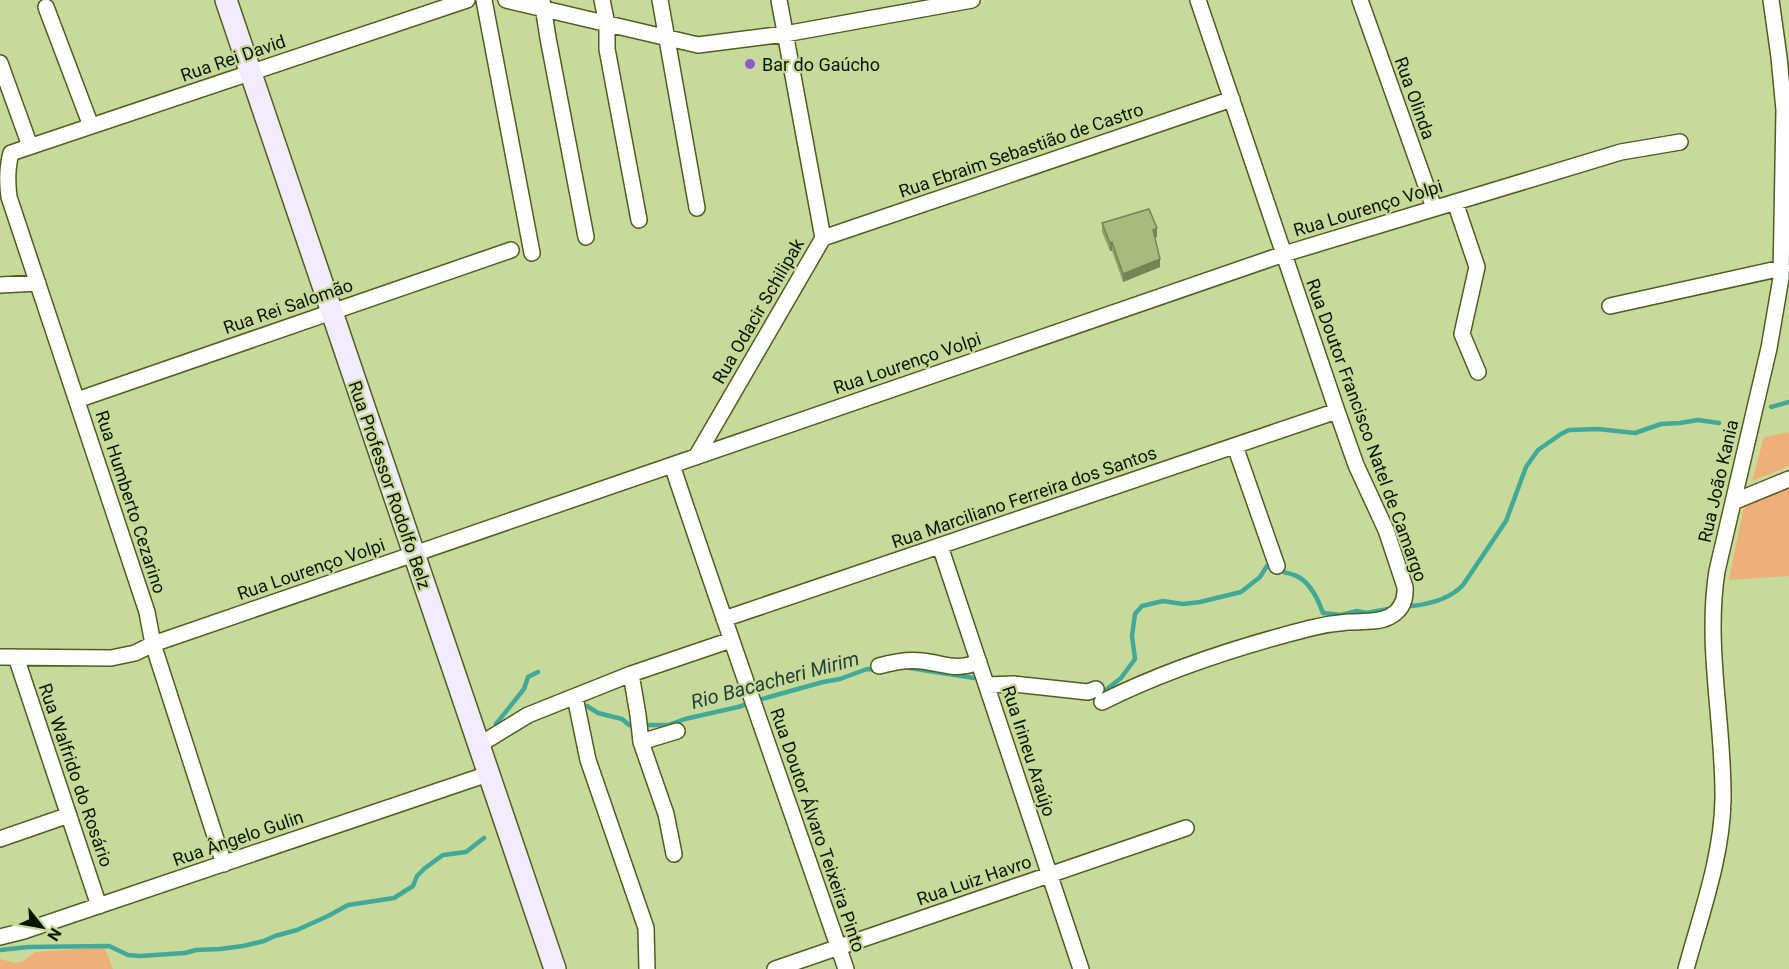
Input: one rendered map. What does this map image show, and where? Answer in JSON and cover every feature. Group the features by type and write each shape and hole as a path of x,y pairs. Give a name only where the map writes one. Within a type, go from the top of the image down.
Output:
{"street":[{"name":"Rua Professor Rodolfo Belz","path":"226,0 555,969"},
{"name":"Rua Rei David","path":"10,153 467,0"},
{"path":"484,0 532,253"},
{"path":"506,0 542,4 607,24 698,45 785,33 972,0"},
{"path":"602,0 607,24 607,49 639,220"},
{"path":"660,0 697,208"},
{"name":"Rua Odacir Schilipak","path":"696,457 823,238 779,0"},
{"name":"Rua Doutor Francisco Natel de Camargo","path":"987,685 1014,684 1099,695 1135,686 1200,661 1313,628 1344,622 1380,620 1397,612 1406,597 1405,587 1386,530 1356,465 1337,411 1198,0"},
{"name":"Rua Olinda","path":"1360,0 1434,208"},
{"name":"Rua João Kania","path":"1686,969 1716,860 1722,828 1722,754 1712,640 1712,615 1717,572 1784,274 1786,110 1770,0"},
{"path":"542,4 586,237"},
{"path":"46,7 91,126"},
{"path":"0,63 30,146"},
{"name":"Rua Ebraim Sebastião de Castro","path":"823,238 1232,99"},
{"name":"Rua Lourenço Volpi","path":"0,657 111,658 135,653 153,644 1284,254 1621,152 1680,142"},
{"name":"Rua Humberto Cezarino","path":"10,153 7,169 9,197 147,612 153,644 224,864"},
{"path":"1455,202 1477,267 1462,334 1478,372"},
{"name":"Rua Rei Salomão","path":"76,400 511,249"},
{"path":"1611,306 1784,274"},
{"path":"0,285 38,283"},
{"name":"Rua Marciliano Ferreira dos Santos","path":"724,619 1337,411"},
{"path":"1235,446 1276,566"},
{"name":"Rua Doutor Álvaro Teixeira Pinto","path":"672,465 846,969"},
{"path":"1733,502 1789,479"},
{"name":"Rua Irineu Araújo","path":"940,546 1081,969"},
{"path":"479,745 528,715 575,697 586,690 731,640"},
{"name":"Rua Walfrido do Rosário","path":"16,657 99,906"},
{"path":"879,666 895,662 921,661 959,668 979,662"},
{"path":"631,674 641,742 666,814 674,854"},
{"path":"575,697 588,760 646,928 647,969"},
{"path":"641,742 677,731"},
{"name":"Rua Ângelo Gulin","path":"0,937 99,906 488,774"},
{"path":"0,839 69,815"},
{"name":"Rua Luiz Havro","path":"775,969 1186,828"}],"shaded area":[{"path":"1789,432 1789,466 1752,481 1764,437"},
{"path":"1789,487 1789,576 1729,580 1744,505"},
{"path":"104,947 113,969 0,969 0,959 15,963 22,962 35,952"}],"building":[{"path":"1149,209 1157,228 1153,230 1160,259 1123,274 1112,242 1110,243 1102,223"}],"waterway":[{"name":"Rio Bacacheri Mirim","path":"1771,407 1789,402"},
{"name":"Rio Bacacheri Mirim","path":"1412,606 1439,600 1452,594 1463,585 1506,521 1526,467 1538,450 1561,434 1569,430 1598,429 1635,433 1661,424 1698,420 1719,423"},
{"name":"Rio Bacacheri Mirim","path":"1097,697 1121,678 1135,659 1132,636 1135,614 1142,606 1163,601 1183,604 1200,602 1241,592 1260,577 1267,566 1277,567 1304,581 1316,596 1323,613 1341,615 1357,611 1366,613 1394,608"},
{"name":"Rio Bacacheri Mirim","path":"903,667 974,678"},
{"name":"Rio Bacacheri Mirim","path":"587,706 598,713 622,719 629,725 668,725 840,679 867,669 877,670"},
{"name":"Rio Bacacheri Mirim","path":"496,724 524,689 528,677 538,672"},
{"name":"Rio Bacacheri Mirim","path":"0,950 28,947 109,946 128,955 140,956 243,946 297,930 348,905 394,898 413,886 417,876 443,855 466,852 484,838"}],"place":[{"name":"Bar do Gaúcho","path":"750,64"}]}
